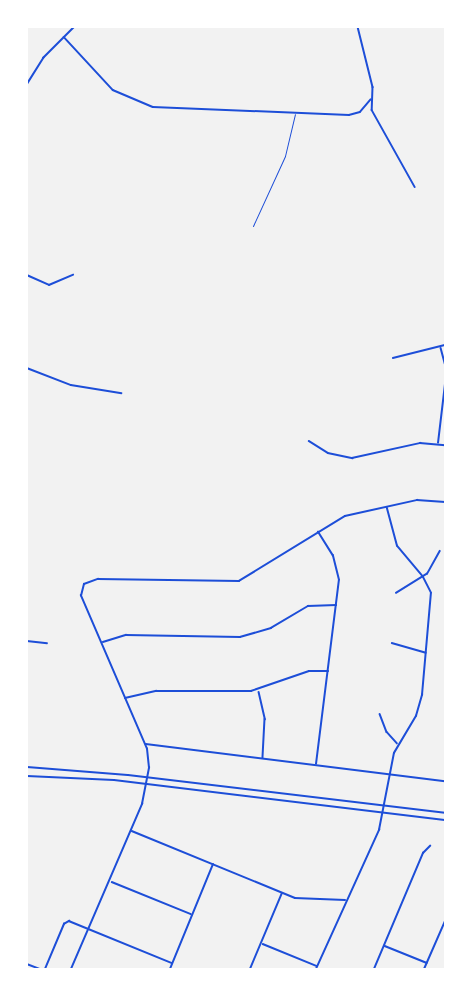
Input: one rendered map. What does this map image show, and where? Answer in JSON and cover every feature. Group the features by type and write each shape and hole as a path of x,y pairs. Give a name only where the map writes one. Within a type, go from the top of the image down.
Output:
{"main road":[{"path":"27,767 148,777 445,813"},
{"path":"27,776 147,783 445,820"},
{"path":"424,969 445,921"}],"street":[{"path":"27,84 43,58 74,27"},
{"path":"64,37 113,90 153,107 349,115 360,112 370,100 373,87 358,27"},
{"path":"370,100 374,114 415,187"},
{"path":"27,275 49,285 73,274"},
{"path":"393,358 441,348 445,345"},
{"path":"441,348 445,363"},
{"path":"27,368 71,385 122,393"},
{"path":"438,444 445,384"},
{"path":"309,441 328,453 346,458 420,444 445,446"},
{"path":"71,969 132,831 148,777 145,744 81,596 84,584 98,579 239,581 318,532 352,514 417,500 445,502"},
{"path":"261,943 317,968 384,812 398,743 420,705 432,597 423,577 397,546 387,507"},
{"path":"316,765 336,605 337,568 318,532"},
{"path":"396,593 423,577 440,551"},
{"path":"102,642 126,635 240,637 271,628 308,606 336,605"},
{"path":"27,641 47,643"},
{"path":"392,644 427,653"},
{"path":"124,698 147,692 258,690 309,671 328,670"},
{"path":"258,690 265,719 263,759"},
{"path":"380,714 387,732 398,743"},
{"path":"145,744 445,781"},
{"path":"132,831 282,893 304,900 345,900"},
{"path":"374,969 423,853 430,846"},
{"path":"170,969 213,864"},
{"path":"111,882 192,915"},
{"path":"250,969 282,893"},
{"path":"45,969 66,922 172,963"},
{"path":"384,945 427,963"},
{"path":"27,964 40,969"}],"lane":[{"path":"253,226 285,156 295,112"}]}
